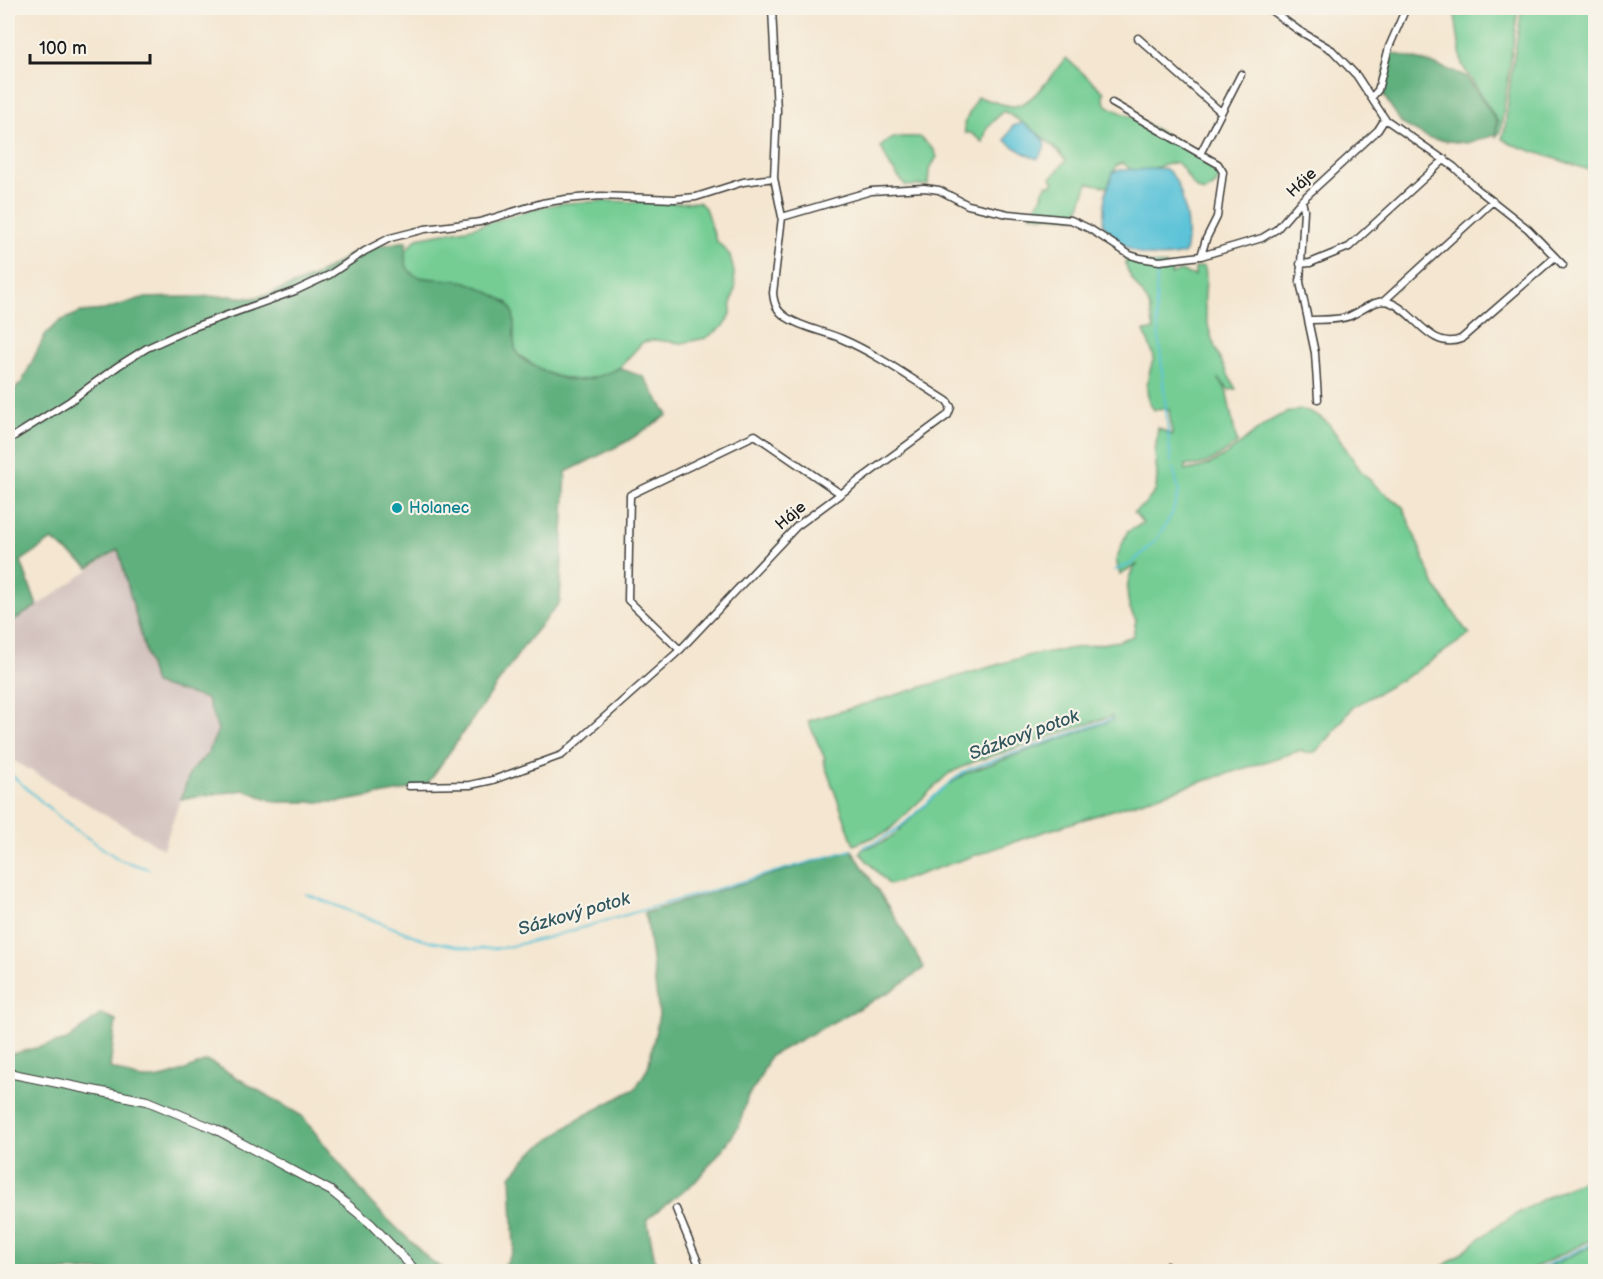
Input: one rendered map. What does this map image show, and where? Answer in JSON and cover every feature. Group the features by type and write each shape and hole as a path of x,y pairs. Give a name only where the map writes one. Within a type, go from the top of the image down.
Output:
{"street":[{"name":"Háje","path":"409,786 470,785 493,780 562,755 680,650 797,526 948,415 951,408 946,401 873,355 843,339 792,321 777,309 773,293 782,217 774,178 777,111 772,8"},
{"path":"1269,8 1298,30 1332,50 1357,76 1385,119 1445,159 1492,201 1528,229 1563,265"},
{"path":"1372,97 1377,90 1389,47 1406,8"},
{"path":"1138,38 1221,112"},
{"path":"1200,154 1241,74"},
{"path":"1112,103 1218,164 1223,172 1217,217 1206,239 1201,256"},
{"name":"Háje","path":"782,217 871,191 939,189 968,206 1008,214 1071,220 1090,229 1130,255 1140,258 1160,261 1201,256 1262,238 1277,229 1302,200 1378,130 1385,119"},
{"path":"1300,264 1310,263 1349,247 1445,159"},
{"path":"8,440 147,348 191,328 295,291 329,275 365,250 390,238 425,229 480,222 566,198 601,196 674,199 696,197 744,182 774,178"},
{"path":"1302,200 1304,210 1300,282 1315,353 1318,399"},
{"path":"1308,320 1348,316 1384,301 1492,201"},
{"path":"1384,301 1394,305 1437,339 1455,341 1461,339 1555,257"},
{"path":"680,650 628,600 630,495 755,435 841,494"},
{"path":"8,1073 147,1101 215,1129 331,1191 370,1223 417,1272"},
{"path":"676,1209 702,1272"}],"shaded area":[{"path":"119,549 154,684 207,699 218,730 208,753 190,772 163,849 8,757 8,624"}],"green space":[{"path":"1454,8 1518,8 1502,122 1500,132 1496,137 1498,122 1462,65"},
{"path":"1522,8 1595,8 1595,172 1502,139"},
{"path":"1388,52 1431,63 1466,76 1497,121 1496,135 1467,143 1430,139 1402,124 1384,96"},
{"path":"1066,58 1104,92 1103,97 1107,105 1153,128 1216,168 1219,176 1217,183 1204,192 1199,190 1176,162 1143,171 1131,170 1123,163 1116,166 1108,187 1088,183 1076,218 1030,215 1047,184 1050,186 1054,182 1051,178 1066,160 1037,133 1003,111 987,128 983,142 971,133 965,133 964,124 977,97 1009,106 1021,104 1042,87"},
{"path":"920,137 934,150 937,157 929,170 928,185 906,186 890,166 881,147 894,138"},
{"path":"699,202 705,208 716,240 730,255 734,272 735,289 731,314 724,326 706,338 682,343 654,340 643,342 619,368 596,379 576,380 549,375 517,354 513,341 513,314 508,303 466,282 417,277 404,264 403,256 417,238 471,228 540,207 563,203"},
{"path":"407,241 405,257 407,267 413,274 431,279 466,282 508,304 513,316 514,345 525,361 544,372 565,379 596,377 619,368 644,377 668,415 626,442 566,472 560,602 526,643 428,783 402,791 340,802 276,802 244,790 181,799 190,772 208,753 218,730 207,699 154,684 118,549 89,568 52,540 21,561 37,606 8,624 8,396 22,382 45,335 58,322 81,312 104,310 142,298 230,296 252,298 316,276 359,249"},
{"path":"1126,257 1142,263 1166,265 1172,270 1171,275 1180,271 1195,276 1195,268 1204,266 1205,302 1209,329 1220,360 1236,389 1229,390 1218,378 1226,389 1237,443 1206,463 1185,465 1185,470 1202,467 1217,460 1271,420 1285,413 1304,410 1316,414 1329,424 1361,471 1378,488 1403,507 1435,586 1470,634 1413,673 1353,707 1315,752 1304,753 1302,750 1037,834 889,885 860,853 861,850 883,842 894,835 943,788 966,773 1113,720 1112,716 973,762 948,774 887,832 854,845 823,760 825,759 808,721 1030,655 1119,641 1133,636 1136,620 1132,614 1127,591 1130,576 1138,564 1120,575 1116,560 1127,532 1143,523 1134,512 1146,503 1156,490 1155,453 1158,428 1172,435 1169,409 1154,410 1148,398 1148,377 1154,357 1144,331 1154,330 1147,301 1129,274"},
{"path":"852,850 924,968 891,991 770,1056 758,1082 748,1096 739,1126 726,1145 696,1181 647,1219 657,1271 491,1271 506,1264 514,1249 511,1176 530,1154 578,1119 635,1089 648,1068 659,1015 647,921 644,913"},
{"path":"101,1014 116,1020 110,1068 137,1078 155,1079 173,1075 206,1061 302,1116 371,1203 433,1263 449,1271 8,1271 8,1053 12,1054 67,1040"},
{"path":"1595,1175 1595,1238 1528,1271 1435,1271 1510,1218"},
{"path":"1595,1244 1595,1271 1540,1271"}],"water":[{"path":"1023,123 1045,142 1045,147 1037,159 1005,140 1013,126"},
{"path":"1166,169 1172,175 1182,196 1187,222 1184,254 1159,257 1139,253 1120,242 1103,224 1105,196 1113,172"}],"waterway":[{"name":"Sázkový potok","path":"1157,265 1156,307 1171,462"},
{"name":"Sázkový potok","path":"1115,570 1131,564 1156,540 1171,516 1179,491 1173,467"},
{"name":"Sázkový potok","path":"863,847 892,832 955,778 969,769 1112,719"},
{"name":"Sázkový potok","path":"8,772 66,823 120,860 149,869"},
{"name":"Sázkový potok","path":"306,894 425,940 472,949 502,948 546,938 851,850"},
{"path":"1534,1272 1596,1241"}],"place":[{"name":"Holanec","path":"397,508"}]}
